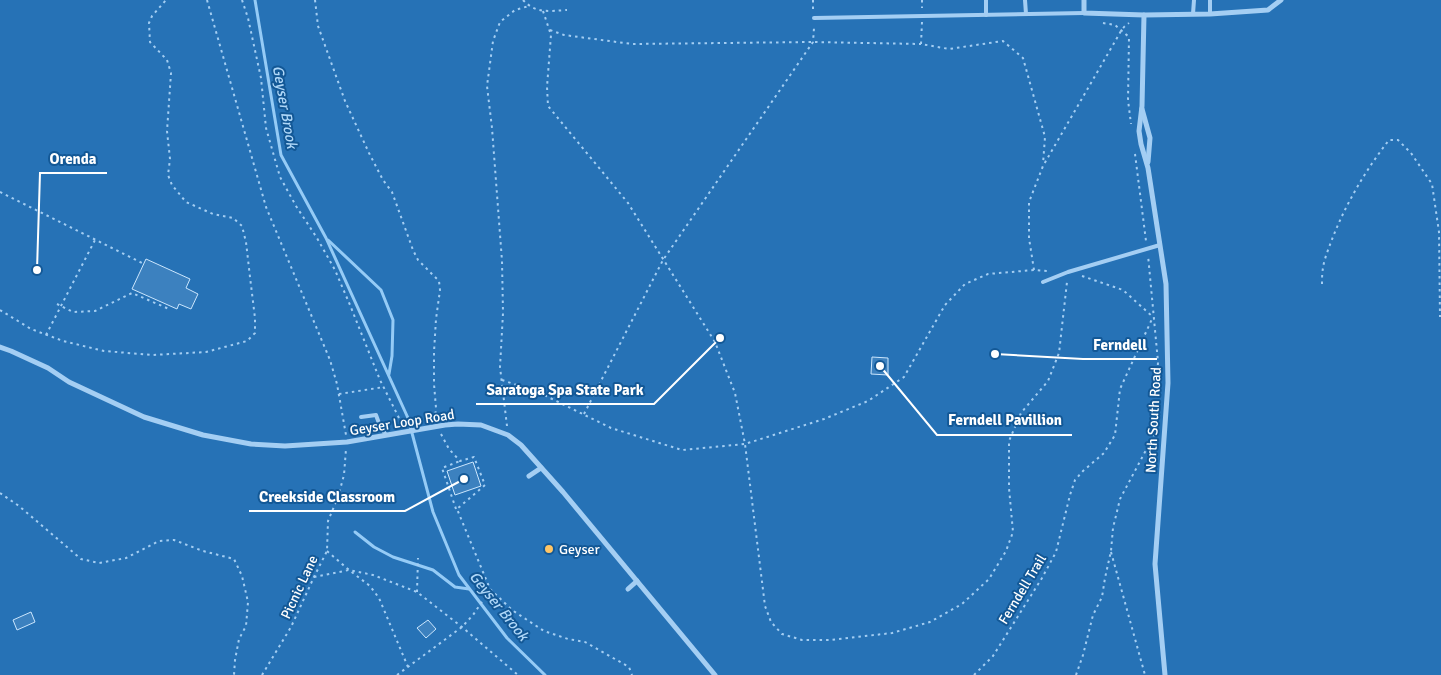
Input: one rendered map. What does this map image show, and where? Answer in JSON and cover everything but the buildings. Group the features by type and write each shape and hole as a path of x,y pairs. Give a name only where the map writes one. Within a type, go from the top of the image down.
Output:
{"street":[{"path":"1084,0 1084,13 1144,15 1210,14 1268,10 1281,0"},
{"name":"North South Road","path":"1144,15 1142,106 1139,131 1148,168 1166,284 1168,382 1156,564 1165,675"},
{"name":"North South Road","path":"1142,106 1150,138 1148,168"},
{"name":"Geyser Loop Road","path":"0,347 48,368 69,382 144,417 203,435 251,444 285,446 347,442 458,424 481,425 508,435 521,445 563,492 715,675"},
{"path":"529,476 541,468"},
{"path":"628,589 636,580"}],"lane":[{"path":"986,0 986,15"},
{"path":"1025,0 1026,14"},
{"path":"1193,14 1194,0"},
{"path":"1210,0 1210,14"},
{"path":"814,18 1084,13"},
{"path":"1043,282 1068,272 1160,245"},
{"path":"361,417 376,415 386,435"}],"path":[{"path":"0,310 31,329 46,335 104,351 153,354 206,352 247,341 255,334 255,318 246,242 242,226 233,218 213,214 186,202 172,185 168,175 170,159 168,131 171,73 167,60 150,42 149,23 152,16 166,0"},
{"name":"Picnic Lane","path":"207,0 266,208 330,360 339,394 347,442 342,482 328,521 327,551 291,628 262,675"},
{"path":"242,0 248,18 260,78 266,128 280,177 335,270 380,380 404,432"},
{"path":"315,0 318,26 345,102 383,180 392,192 418,260 439,281 440,290 434,352 436,408 434,427 460,461"},
{"path":"523,0 529,6 544,11 567,10"},
{"path":"813,0 813,12"},
{"path":"508,435 500,367 503,313 502,261 487,86 493,42 500,22 515,10 529,6"},
{"path":"544,11 551,35 547,88 548,106 628,203 714,342 735,393 745,444 765,606 771,622 782,634 802,640 831,640 892,633 930,622 962,604 990,579 1006,551 1014,532 1009,488 1009,441 1021,413 1048,381 1059,353 1068,272 1123,290 1153,317"},
{"path":"921,44 922,16"},
{"path":"1095,21 1115,25 1129,37 1128,100 1131,126"},
{"path":"502,380 540,393 611,428 682,450 745,444 824,419 868,401 904,377 945,306 966,284 988,274 1034,270 1029,238 1029,202 1043,166 1121,31 1130,23"},
{"path":"584,415 663,260 814,42 814,28"},
{"path":"550,30 564,35 632,44 814,42 921,44 948,49 1004,41 1022,58 1045,136 1043,166"},
{"path":"1322,284 1323,268 1337,225 1366,170 1389,140 1398,140 1411,153 1432,184 1438,232 1440,317"},
{"path":"1076,675 1093,615 1102,597 1111,551 1113,528 1120,499 1154,434 1158,362 1148,249 1134,152"},
{"path":"0,192 142,264"},
{"path":"46,335 95,240"},
{"path":"57,304 73,312 94,311 132,293 169,309"},
{"name":"Ferndell Trail","path":"974,675 993,656 1047,570 1056,552 1074,480 1104,453 1115,435 1120,389 1153,317"},
{"path":"339,394 384,387"},
{"path":"457,509 485,485 474,457 442,468 457,509 490,589 512,610 544,631 568,639 585,642 629,667 632,675"},
{"path":"0,493 19,506 81,558 99,563 126,558 159,541 174,540 203,551 234,559 242,576 248,602 246,626 239,639 234,675"},
{"path":"327,551 370,586 379,598 408,667"},
{"path":"1111,551 1145,675"},
{"path":"417,592 418,558"},
{"path":"314,577 349,570 373,575 417,592 462,627 518,675"},
{"path":"397,675 462,627 473,615 490,589"}],"shaded area":[{"path":"0,0 1441,0 1441,675 0,675"}],"waterway":[{"name":"Geyser Brook","path":"255,0 281,155 326,238 408,418 433,512 459,575 507,638 545,675"},
{"name":"Geyser Brook","path":"328,240 381,290 393,320 392,356 389,374"},
{"path":"355,532 374,547 393,557 433,570 455,587 469,589"}],"place":[{"name":"Orenda","path":"37,270"},
{"name":"Saratoga Spa State Park","path":"720,338"},
{"name":"Ferndell","path":"995,354"},
{"name":"Ferndell Pavillion","path":"880,366"},
{"name":"Creekside Classroom","path":"464,479"},
{"name":"Geyser","path":"549,549"}]}
